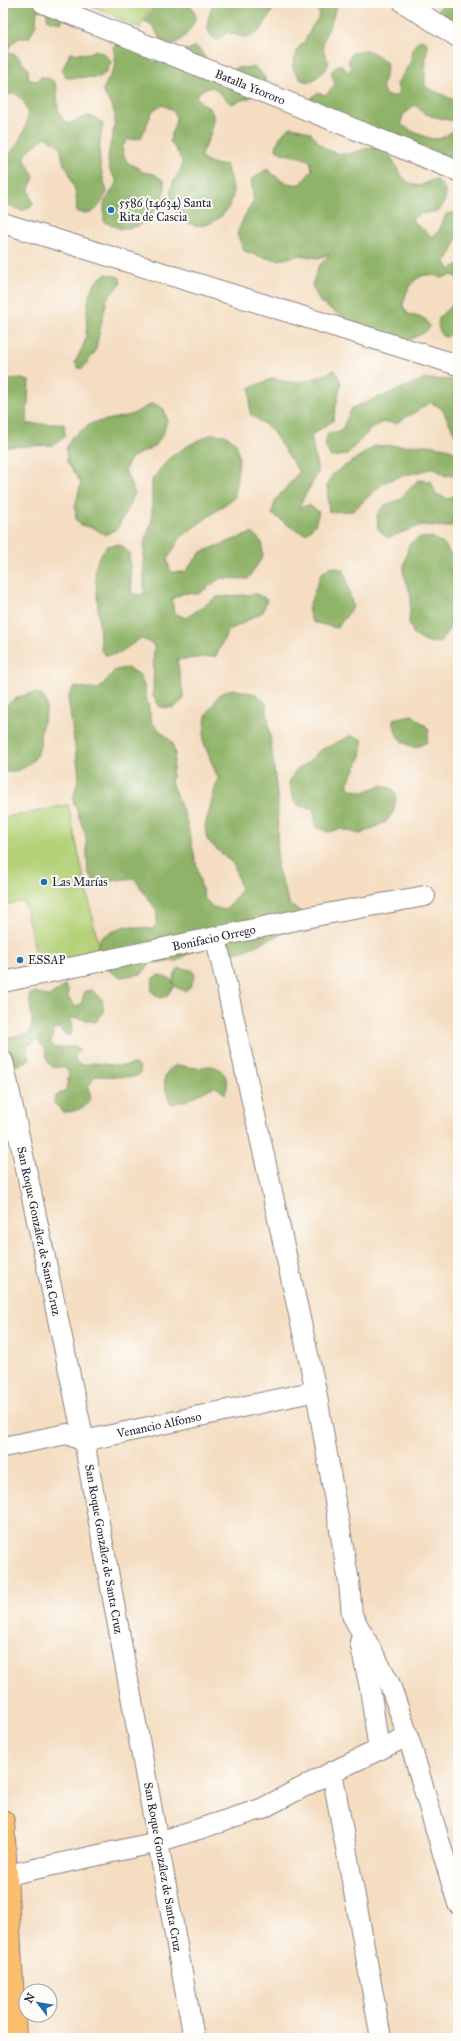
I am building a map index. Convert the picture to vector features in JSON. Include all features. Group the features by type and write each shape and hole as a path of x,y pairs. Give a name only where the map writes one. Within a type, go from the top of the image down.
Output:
{"main road":[{"path":"3,1821 15,2038"}],"street":[{"name":"Batalla Ytororo","path":"43,3 458,171"},
{"path":"404,3 458,37"},
{"path":"3,223 92,249 458,365"},
{"name":"Bonifacio Orrego","path":"3,982 315,916 425,896"},
{"path":"216,938 316,1391 349,1582 352,1615 389,1682 408,1736 458,1904"},
{"name":"San Roque González de Santa Cruz","path":"3,1061 84,1441 194,2038"},
{"name":"Venancio Alfonso","path":"84,1441 316,1391"},
{"path":"3,1447 68,1434 84,1441"},
{"path":"354,1619 370,1688 379,1750"},
{"path":"5,1876 158,1842 261,1809 332,1772 408,1736"},
{"path":"332,1772 381,2038"}],"green space":[{"path":"8,3 75,3 61,23 48,20 46,11 37,10 36,24 29,38 19,38 12,43 7,51 16,55 28,69 29,80 37,81 41,77 50,79 55,83 59,111 62,118 69,124 83,117 90,116 103,124 100,142 100,159 102,175 107,192 97,209 91,213 77,212 76,193 67,167 64,165 60,146 45,137 29,150 24,158 34,177 29,190 33,203 31,207 22,211 10,205 3,208 3,162 16,146 21,137 27,118 27,108 23,100 14,93 6,96 3,102 3,14 6,15 11,7"},
{"path":"87,3 152,3 140,28"},
{"path":"156,3 182,3 193,8 196,17 189,30 176,43 171,45 162,42 153,26 145,21"},
{"path":"213,3 273,3 273,8 263,26 255,34 246,37 234,35 228,32 216,41 209,32 208,27 208,18"},
{"path":"314,3 339,3 323,42 324,51 329,62 325,71 310,82 301,80 292,67 298,48 304,42 320,15"},
{"path":"445,3 458,3 458,37 435,13"},
{"path":"421,40 426,42 428,46 426,56 425,85 428,88 458,102 458,122 431,116 422,112 415,105 403,115 401,124 423,136 432,139 446,136 451,132 458,135 458,170 308,104 310,99 317,93 326,95 335,84 331,72 338,65 342,65 348,73 351,67 348,63 352,53 362,51 374,53 386,62 387,67 383,84 384,92 387,96 395,96 399,92 397,84 410,63 412,49 417,42"},
{"path":"117,43 143,50 146,57 153,62 195,47 203,54 206,63 232,70 236,68 255,67 265,77 265,88 249,98 231,104 213,87 204,89 196,95 200,102 209,108 213,119 211,132 200,157 213,164 226,164 233,187 233,194 230,204 225,213 209,224 200,226 191,224 182,219 175,210 171,201 170,193 172,186 182,164 179,154 170,141 176,119 175,115 173,111 162,105 153,110 141,138 127,140 122,148 128,163 136,166 142,172 154,174 164,181 165,190 160,205 139,226 121,229 104,222 104,203 116,184 116,179 111,172 108,157 115,116 112,106 102,91 116,65 113,47"},
{"path":"96,50 105,54 111,62 107,71 100,77 67,78 62,71 70,53 88,54"},
{"path":"291,127 309,132 319,143 335,153 344,154 378,148 389,155 402,176 412,184 420,186 435,179 443,186 446,194 439,211 420,214 412,219 432,237 439,231 446,214 458,212 457,232 454,245 445,262 450,270 458,264 458,278 452,275 441,278 433,275 426,275 415,280 411,285 407,292 403,306 408,314 425,319 430,327 422,334 407,341 362,326 335,312 320,302 312,285 318,267 330,254 318,258 300,255 279,260 261,257 244,251 237,234 244,217 254,201 251,180 267,169 287,183 301,184 312,170 310,161 301,157 284,154 276,150 280,137"},
{"path":"107,274 119,277 121,283 107,299 95,352 83,368 78,368 75,363 86,336 87,310 90,292 99,279"},
{"path":"458,299 458,327 447,337 442,336 439,329 439,319 441,315"},
{"path":"335,370 341,382 333,421 311,435 318,473 298,508 309,505 319,512 315,525 306,534 294,529 272,514 275,501 299,472 271,429 250,414 250,388 273,378 290,382 305,381"},
{"path":"3,377 5,382 17,378 29,381 27,424 64,424 65,437 54,445 3,447"},
{"path":"425,379 458,380 458,440 442,409 431,402 397,423 383,422 372,428 346,455 331,457 325,445 328,433 341,431 352,408"},
{"path":"153,403 164,409 167,421 163,434 155,446 131,458 125,470 135,494 117,529 105,535 94,528 81,525 76,520 75,507 81,483 67,462 66,449 71,438 92,423 131,415"},
{"path":"212,434 225,435 236,443 239,457 235,497 181,537 167,560 171,572 185,572 201,552 252,533 262,542 263,556 248,579 221,578 198,594 184,593 172,599 174,613 186,618 217,597 256,594 267,599 263,612 228,631 216,656 177,660 184,699 174,708 160,707 153,696 154,645 141,638 118,654 105,655 101,650 95,569 99,557 107,546 120,544 129,553 132,594 144,595 144,545 152,520 152,480 168,459 189,445"},
{"path":"429,445 453,451 457,458 458,474 445,476 434,468 395,478 383,483 353,511 329,512 327,486 333,474 375,446"},
{"path":"418,480 431,481 436,494 449,499 458,493 458,522 449,527 422,525 387,538 378,529 377,515 385,505 399,500"},
{"path":"432,537 445,545 458,567 455,621 439,643 426,642 414,635 409,623 411,596 403,571 409,544 419,538"},
{"path":"331,566 344,570 353,607 337,628 312,622 308,609 321,574"},
{"path":"127,668 139,674 144,686 152,723 172,742 175,755 171,782 186,819 204,898 213,907 226,910 241,890 234,865 207,840 205,826 218,778 203,741 206,716 220,694 232,689 256,694 266,703 278,801 277,868 290,905 302,912 301,925 241,952 200,946 177,961 150,963 142,974 120,977 98,964 96,950 101,937 125,926 152,929 157,924 157,911 134,878 96,883 88,873 86,836 73,800 79,775 68,698 73,687 99,689 115,670"},
{"path":"35,692 43,697 46,704 38,752 31,762 21,769 3,772 3,729 6,705 16,698"},
{"path":"412,715 429,730 427,742 416,748 405,743 399,738 395,730 393,719"},
{"path":"350,736 362,739 363,745 358,763 347,784 351,789 363,792 382,785 394,790 396,796 394,811 386,822 360,834 341,829 328,832 315,827 315,813 312,808 300,806 294,802 289,783 295,771 306,764 319,751"},
{"name":"Las Marías","path":"68,805 101,956 39,969 24,901 3,905 3,818"},
{"path":"179,968 192,970 195,975 190,987 185,991 173,986 167,996 160,998 151,991 153,978 159,975 171,979 173,984 175,973"},
{"path":"65,985 68,990 68,997 75,1007 81,1004 85,991 92,990 102,999 104,1012 96,1022 71,1018 72,1031 70,1036 63,1033 60,1028 53,1030 51,1043 55,1048 76,1046 80,1051 75,1056 75,1062 81,1065 94,1063 121,1066 134,1064 140,1067 140,1074 134,1077 95,1076 88,1087 91,1099 75,1111 63,1112 54,1103 55,1097 66,1090 69,1073 65,1068 53,1067 48,1063 45,1049 36,1039 27,1047 27,1053 30,1059 20,1065 6,1063 3,1058 4,1040 10,1037 30,1034 32,1021 29,995 35,992 49,997"},
{"path":"177,1065 197,1068 210,1066 219,1069 227,1080 227,1089 225,1094 215,1086 185,1101 171,1104 165,1087 165,1077 171,1068"}],"place":[{"name":"5586 (14634) Santa Rita de Cascia","path":"111,210"},
{"name":"Las Marías","path":"44,882"},
{"name":"ESSAP","path":"20,960"}]}
